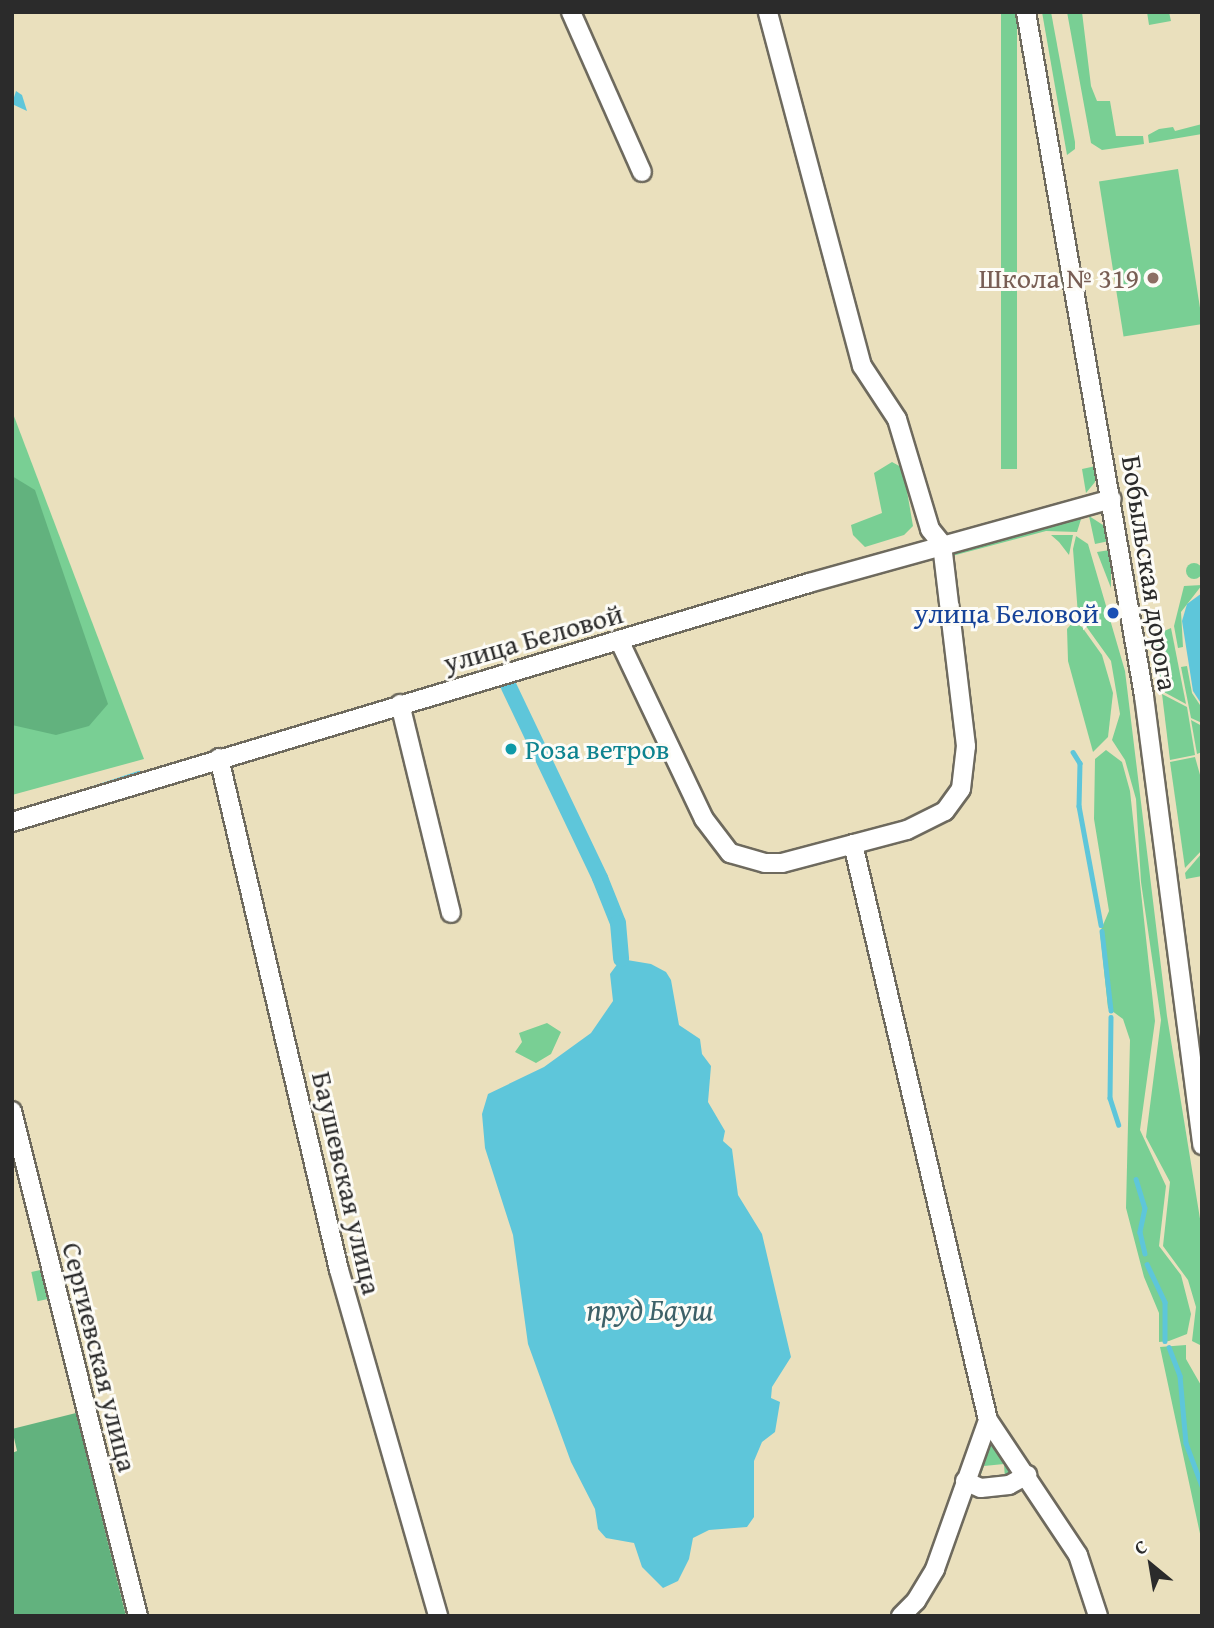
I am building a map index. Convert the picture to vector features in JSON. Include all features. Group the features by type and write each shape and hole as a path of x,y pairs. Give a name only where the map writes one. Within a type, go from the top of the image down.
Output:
{"street":[{"path":"571,12 642,172"},
{"path":"620,640 704,819 730,853 765,863 782,863 933,820 954,801 966,774 942,544 930,529 897,419 862,366 768,12"},
{"name":"Бобыльская дорога","path":"1026,12 1112,499 1150,735 1202,1145"},
{"name":"улица Беловой","path":"12,822 942,544 1112,499"},
{"path":"400,704 451,913"},
{"name":"Баушевская улица","path":"219,758 339,1270 438,1616"},
{"path":"853,844 988,1420 1078,1555 1098,1616"},
{"name":"Сергиевская улица","path":"12,1111 138,1616"},
{"path":"901,1616 916,1601 935,1569 988,1420"},
{"path":"965,1481 981,1488 1009,1485 1027,1475"}],"green space":[{"path":"1001,12 1017,12 1017,469 1001,469"},
{"path":"1042,12 1051,12 1075,142 1075,149 1067,155"},
{"path":"1067,12 1082,12 1091,86 1097,101 1110,101 1116,136 1143,136 1144,144 1102,150 1091,143"},
{"path":"1147,12 1169,12 1171,21 1149,25"},
{"path":"1202,124 1202,134 1149,143 1148,135 1159,129 1173,127 1175,131"},
{"path":"1178,169 1202,324 1124,337 1099,182"},
{"path":"12,411 144,759 12,795"},
{"path":"892,462 903,468 913,526 904,535 865,547 853,535 851,525 882,513 874,473"},
{"path":"1096,466 1095,482 1086,493 1082,469"},
{"path":"12,476 35,490 108,704 89,726 56,735 12,725"},
{"path":"1082,516 1077,532 1046,531 952,556 953,551"},
{"path":"1089,516 1103,525 1109,541 1095,544"},
{"path":"1051,535 1073,535 1069,555 1059,542"},
{"path":"1076,536 1088,544 1125,671 1167,1016 1202,1231 1202,1346 1192,1341 1196,1307 1188,1280 1163,1246 1170,1182 1146,1137 1161,1020 1141,882 1136,799 1125,760 1112,740 1120,714 1111,661 1078,615 1073,549"},
{"path":"1110,550 1111,555 1111,588 1097,552"},
{"path":"1194,563 1200,565 1200,577 1194,579 1188,577 1186,571 1188,565"},
{"path":"1202,585 1181,612 1183,647 1178,648 1174,626 1184,586"},
{"path":"1073,622 1082,627 1102,655 1113,693 1108,737 1093,752 1068,661 1067,629"},
{"path":"1171,628 1186,704 1162,691 1153,636"},
{"path":"1187,666 1192,693 1202,708 1202,723 1191,718 1181,667"},
{"path":"1162,694 1187,707 1195,755 1170,760"},
{"path":"1191,720 1202,726 1202,752 1197,754"},
{"path":"1106,750 1122,762 1130,791 1155,1021 1140,1130 1166,1186 1159,1246 1181,1275 1191,1314 1187,1334 1159,1342 1159,1313 1144,1277 1126,1208 1130,1040 1123,1019 1108,1008 1100,932 1109,911 1094,819 1095,759"},
{"path":"1195,757 1202,782 1202,850 1185,868 1170,762"},
{"path":"1202,853 1202,876 1186,879 1185,873"},
{"path":"547,1023 561,1032 551,1054 536,1063 515,1052 522,1042 519,1033"},
{"path":"45,1269 51,1298 38,1301 31,1272"},
{"path":"1186,1345 1186,1359 1202,1387 1202,1543 1160,1347"},
{"path":"76,1413 126,1616 12,1616 12,1453 17,1451 12,1429"},
{"path":"992,1440 1013,1471 1005,1479 1004,1464 984,1466 980,1477 977,1474"}],"water":[{"path":"16,91 22,95 27,111 12,104"},
{"path":"1202,593 1202,705 1193,691 1182,621 1187,604"},
{"name":"пруд Бауш","path":"621,959 651,964 666,972 671,980 679,1025 700,1039 702,1054 711,1066 708,1102 725,1131 723,1141 732,1149 738,1195 762,1234 791,1357 772,1387 771,1398 780,1402 775,1432 762,1442 754,1461 754,1517 747,1527 709,1530 693,1538 689,1559 678,1581 663,1588 642,1567 634,1543 606,1538 598,1529 595,1509 571,1462 528,1344 513,1235 485,1148 482,1114 488,1094 544,1067 591,1033 613,1001 610,974"}],"waterway":[{"path":"509,687 600,878 618,923 621,959"},
{"path":"1073,752 1080,763 1079,806 1101,925"},
{"path":"69,796 138,773"},
{"path":"1102,931 1111,1010"},
{"path":"1111,1017 1110,1098 1119,1125"},
{"path":"1136,1179 1145,1208 1140,1232 1145,1253"},
{"path":"1147,1264 1165,1302 1165,1341"},
{"path":"1169,1347 1180,1376 1186,1443 1202,1486"}],"place":[{"name":"Школа № 319","path":"1153,278"},
{"name":"улица Беловой","path":"1113,613"},
{"name":"Роза ветров","path":"511,749"}]}
